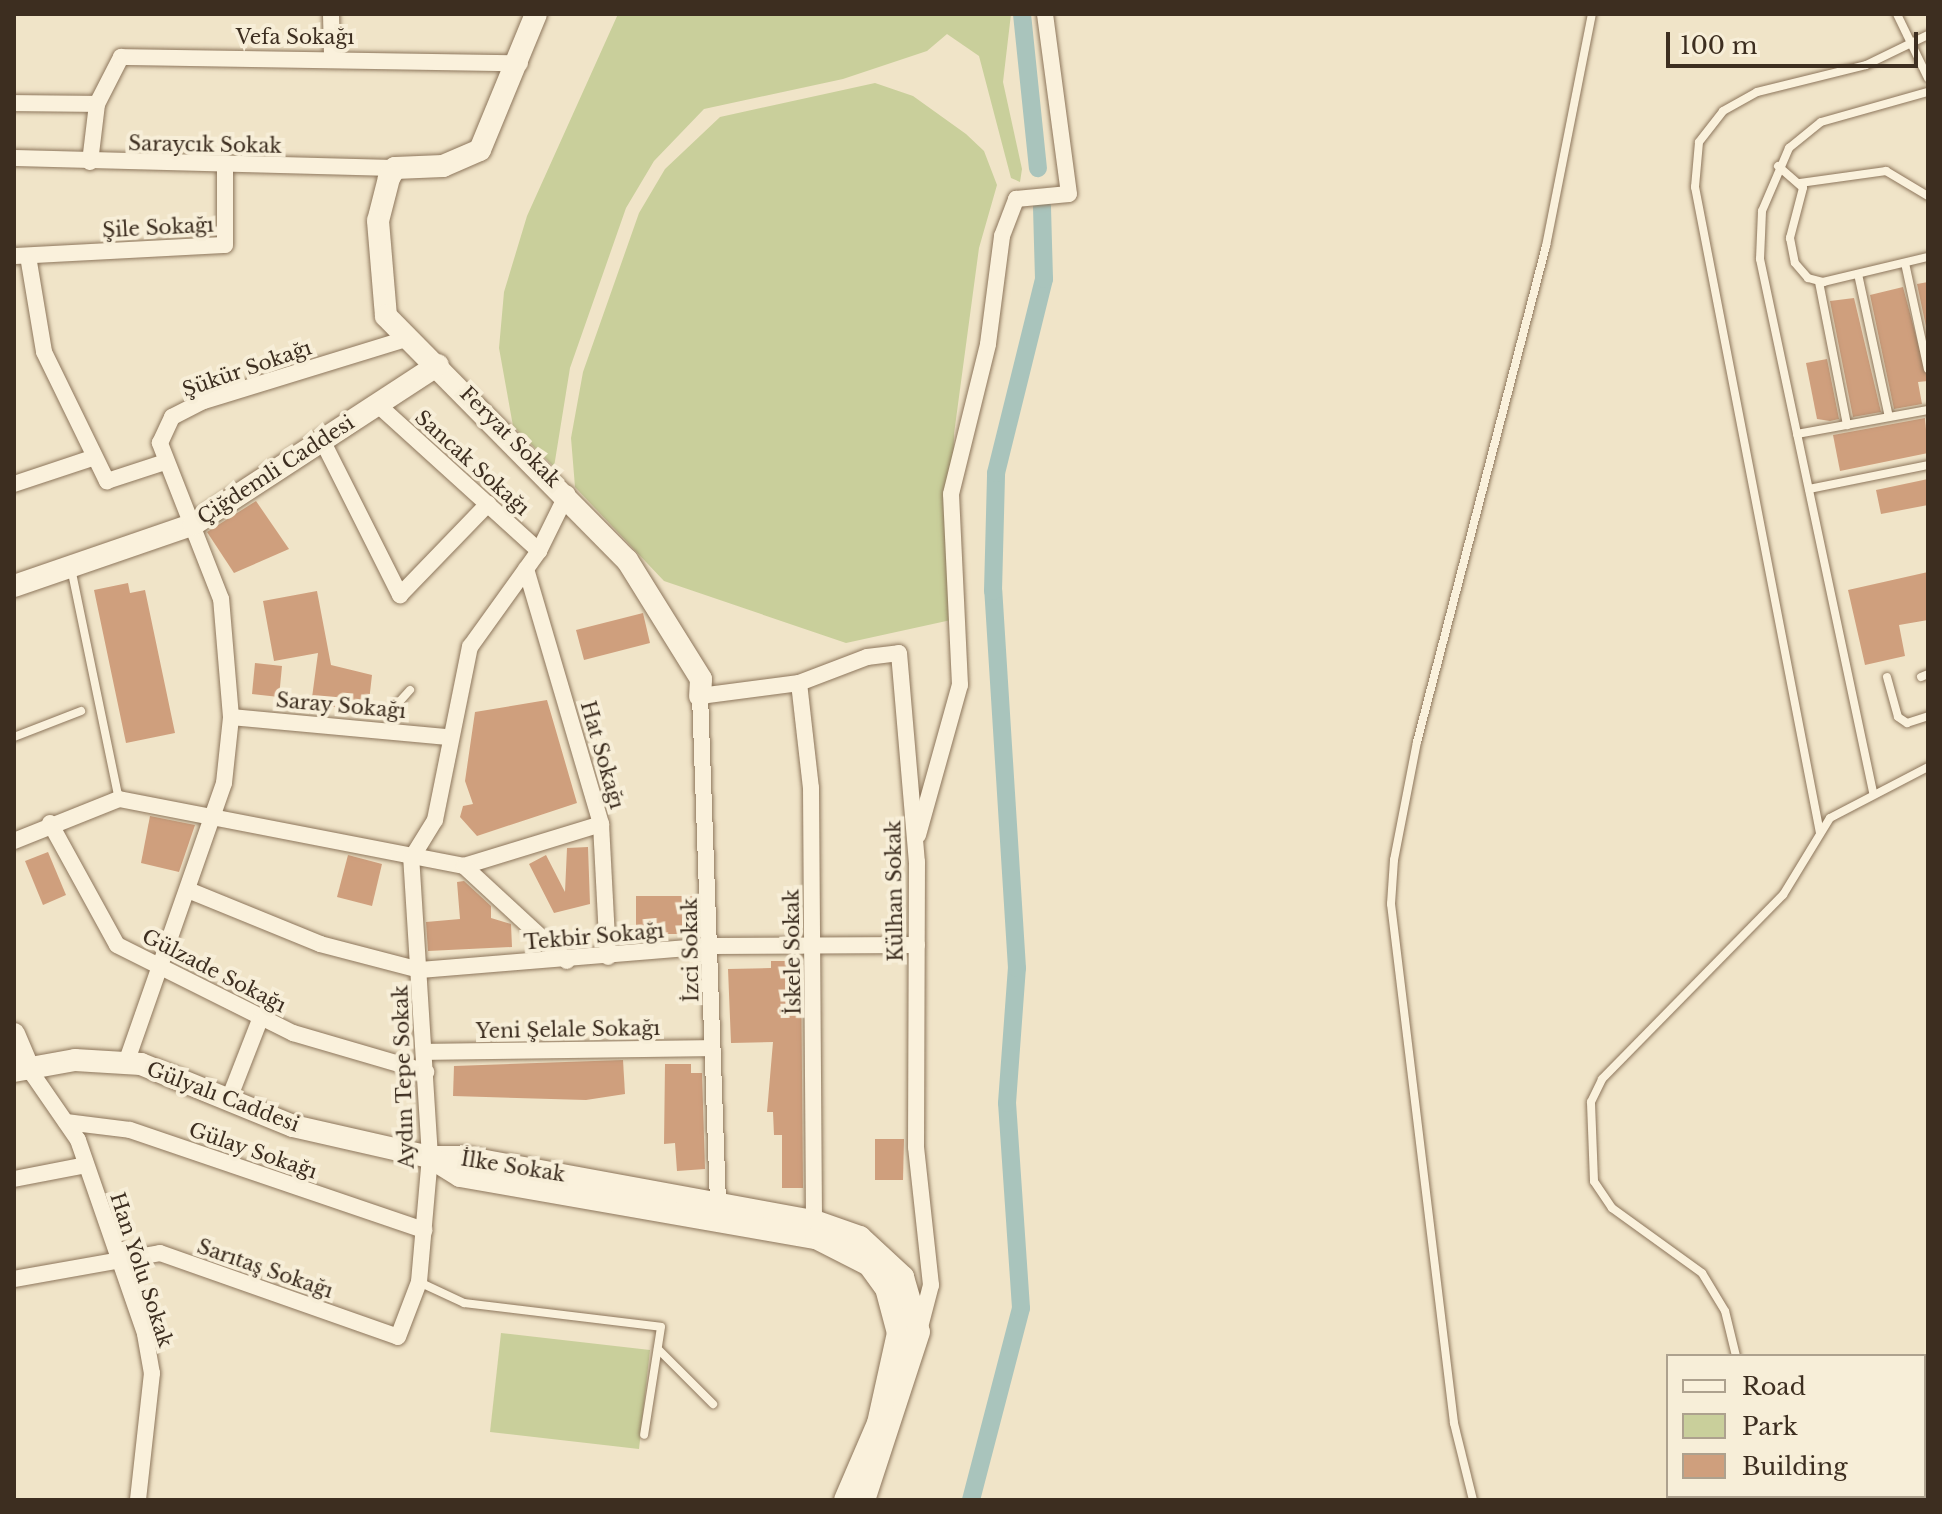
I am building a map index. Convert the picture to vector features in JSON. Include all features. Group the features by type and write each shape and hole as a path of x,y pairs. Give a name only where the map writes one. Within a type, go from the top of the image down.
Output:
{"street":[{"path":"331,14 332,56"},
{"path":"395,168 443,166 480,150 520,63 536,14"},
{"path":"915,844 960,685 951,494 988,344 1002,236 1016,199 1069,194 1045,14"},
{"name":"Vefa Sokağı","path":"90,162 97,104 121,57 332,56 520,63"},
{"path":"14,103 97,104"},
{"name":"Saraycık Sokak","path":"14,158 225,166 395,168"},
{"name":"Şile Sokağı","path":"21,256 225,245 225,166"},
{"name":"Feryat Sokak","path":"395,168 380,212 378,259 386,316 402,340 438,365 567,494 627,560 701,679 700,696"},
{"path":"21,256 44,352 92,458 107,481 162,463 194,524 221,599 231,717 224,783 126,1063"},
{"name":"Şükür Sokağı","path":"162,463 160,443 172,417 402,340"},
{"name":"Çiğdemli Caddesi","path":"14,586 70,563 194,524 438,365"},
{"name":"Sancak Sokağı","path":"377,404 539,551"},
{"path":"322,440 400,595 488,504"},
{"path":"14,484 92,458"},
{"path":"411,859 435,820 448,737 470,647 539,551 567,494"},
{"name":"Hat Sokağı","path":"526,569 601,824 608,957"},
{"name":"Külhan Sokak","path":"700,696 799,683 867,657 899,653 915,844 916,1147 931,1285 919,1332"},
{"name":"İskele Sokak","path":"799,683 811,788 814,1221"},
{"name":"İzci Sokak","path":"700,696 712,946 717,1213"},
{"name":"Saray Sokağı","path":"231,717 448,737"},
{"path":"14,841 50,823 119,799 211,815 411,859 464,866 601,824"},
{"name":"Gülzade Sokağı","path":"50,823 117,945 261,1017 426,1072"},
{"name":"Aydın Tepe Sokak","path":"398,1337 419,1282 430,1157 411,859"},
{"path":"464,866 567,961"},
{"name":"Tekbir Sokağı","path":"188,890 320,944 420,970 567,961 712,946 813,942 917,945"},
{"path":"229,1099 261,1017"},
{"path":"14,1034 21,1070"},
{"name":"Yeni Şelale Sokağı","path":"425,1052 712,1048"},
{"name":"Gülyalı Caddesi","path":"21,1070 75,1060 126,1063 229,1099 293,1126 430,1157"},
{"name":"Han Yolu Sokak","path":"21,1070 66,1122 86,1165 152,1373 138,1500"},
{"name":"Gülay Sokağı","path":"66,1122 130,1130 424,1230"},
{"name":"İlke Sokak","path":"430,1157 460,1176 717,1213 814,1221 884,1253 917,1306 919,1332"},
{"path":"14,1179 86,1165"},
{"name":"İlke Sokak","path":"717,1213 845,1248 886,1288 898,1333 894,1363 845,1500"},
{"name":"Sarıtaş Sokağı","path":"14,1279 160,1253 398,1337"},
{"path":"864,1500 919,1332"}],"lane":[{"path":"1473,1500 1448,1376 1391,904 1394,860 1414,756 1546,246 1592,14"},
{"path":"1897,14 1928,78"},
{"path":"1820,833 1695,187 1699,142 1723,111 1757,92 1866,65 1910,41 1928,35"},
{"path":"1873,792 1760,259 1762,211 1778,166 1821,122 1928,92"},
{"path":"1778,166 1800,183 1886,171 1928,196"},
{"path":"1800,183 1791,247 1802,273 1819,282 1928,257"},
{"path":"1905,263 1928,369"},
{"path":"1858,274 1889,417"},
{"path":"1819,282 1847,425"},
{"path":"1797,434 1928,410"},
{"path":"1809,489 1928,465"},
{"path":"70,563 119,799"},
{"path":"1887,677 1898,717 1907,723 1928,716"},
{"path":"389,730 392,710 410,690"},
{"path":"14,737 81,711"},
{"path":"1736,1354 1725,1311 1702,1273 1612,1208 1594,1181 1588,1121 1602,1079 1783,895 1820,833 1873,792 1928,767"},
{"path":"419,1282 464,1303 661,1327 644,1435"},
{"path":"658,1349 713,1404"}],"green space":[{"path":"618,14 1011,14 1003,82 1022,169 1020,182 1011,178 979,56 947,34 927,51 843,79 704,109 654,161 626,208 570,368 554,467 513,426 499,348 504,292 527,216"},
{"path":"875,83 913,96 966,134 984,151 997,185 979,248 954,434 951,620 846,643 664,581 575,487 571,438 583,372 639,213 665,169 720,117"},
{"path":"501,1333 650,1350 639,1449 490,1432"}],"building":[{"path":"1928,282 1928,336 1917,284"},
{"path":"1903,287 1928,381 1918,382 1922,404 1894,409 1870,295"},
{"path":"1854,298 1881,412 1853,417 1830,301"},
{"path":"1827,359 1839,419 1830,421 1817,419 1806,363"},
{"path":"1925,418 1928,453 1840,471 1833,435"},
{"path":"1928,479 1928,505 1881,514 1876,490"},
{"path":"256,501 289,549 234,573 207,532"},
{"path":"1928,572 1928,620 1899,625 1905,656 1865,665 1848,590"},
{"path":"128,583 130,593 145,590 175,733 126,743 94,590"},
{"path":"317,591 331,665 372,675 368,710 311,705 318,653 274,661 263,601"},
{"path":"643,613 650,643 584,660 576,630"},
{"path":"255,663 282,666 279,697 252,694"},
{"path":"547,700 577,803 477,836 460,817 463,806 473,804 465,781 475,712"},
{"path":"150,816 195,825 179,872 141,863"},
{"path":"588,847 590,904 554,913 529,864 546,855 565,892 567,848"},
{"path":"48,852 66,895 43,905 25,861"},
{"path":"348,855 382,864 372,906 337,897"},
{"path":"464,881 491,906 491,918 511,924 512,947 428,951 426,922 460,919 457,882"},
{"path":"636,896 694,896 694,934 636,934"},
{"path":"771,961 801,961 803,1188 782,1188 782,1135 774,1135 773,1112 767,1112 773,1042 731,1043 728,969 771,968"},
{"path":"623,1060 625,1094 586,1100 453,1096 454,1066"},
{"path":"665,1064 691,1064 691,1073 702,1073 705,1169 677,1171 675,1143 664,1144"},
{"path":"875,1139 904,1139 903,1180 875,1180"}],"waterway":[{"path":"1022,14 1038,168"},
{"path":"971,1500 1021,1308 1007,1103 1017,968 993,591 996,473 1044,279 1042,206"}]}
